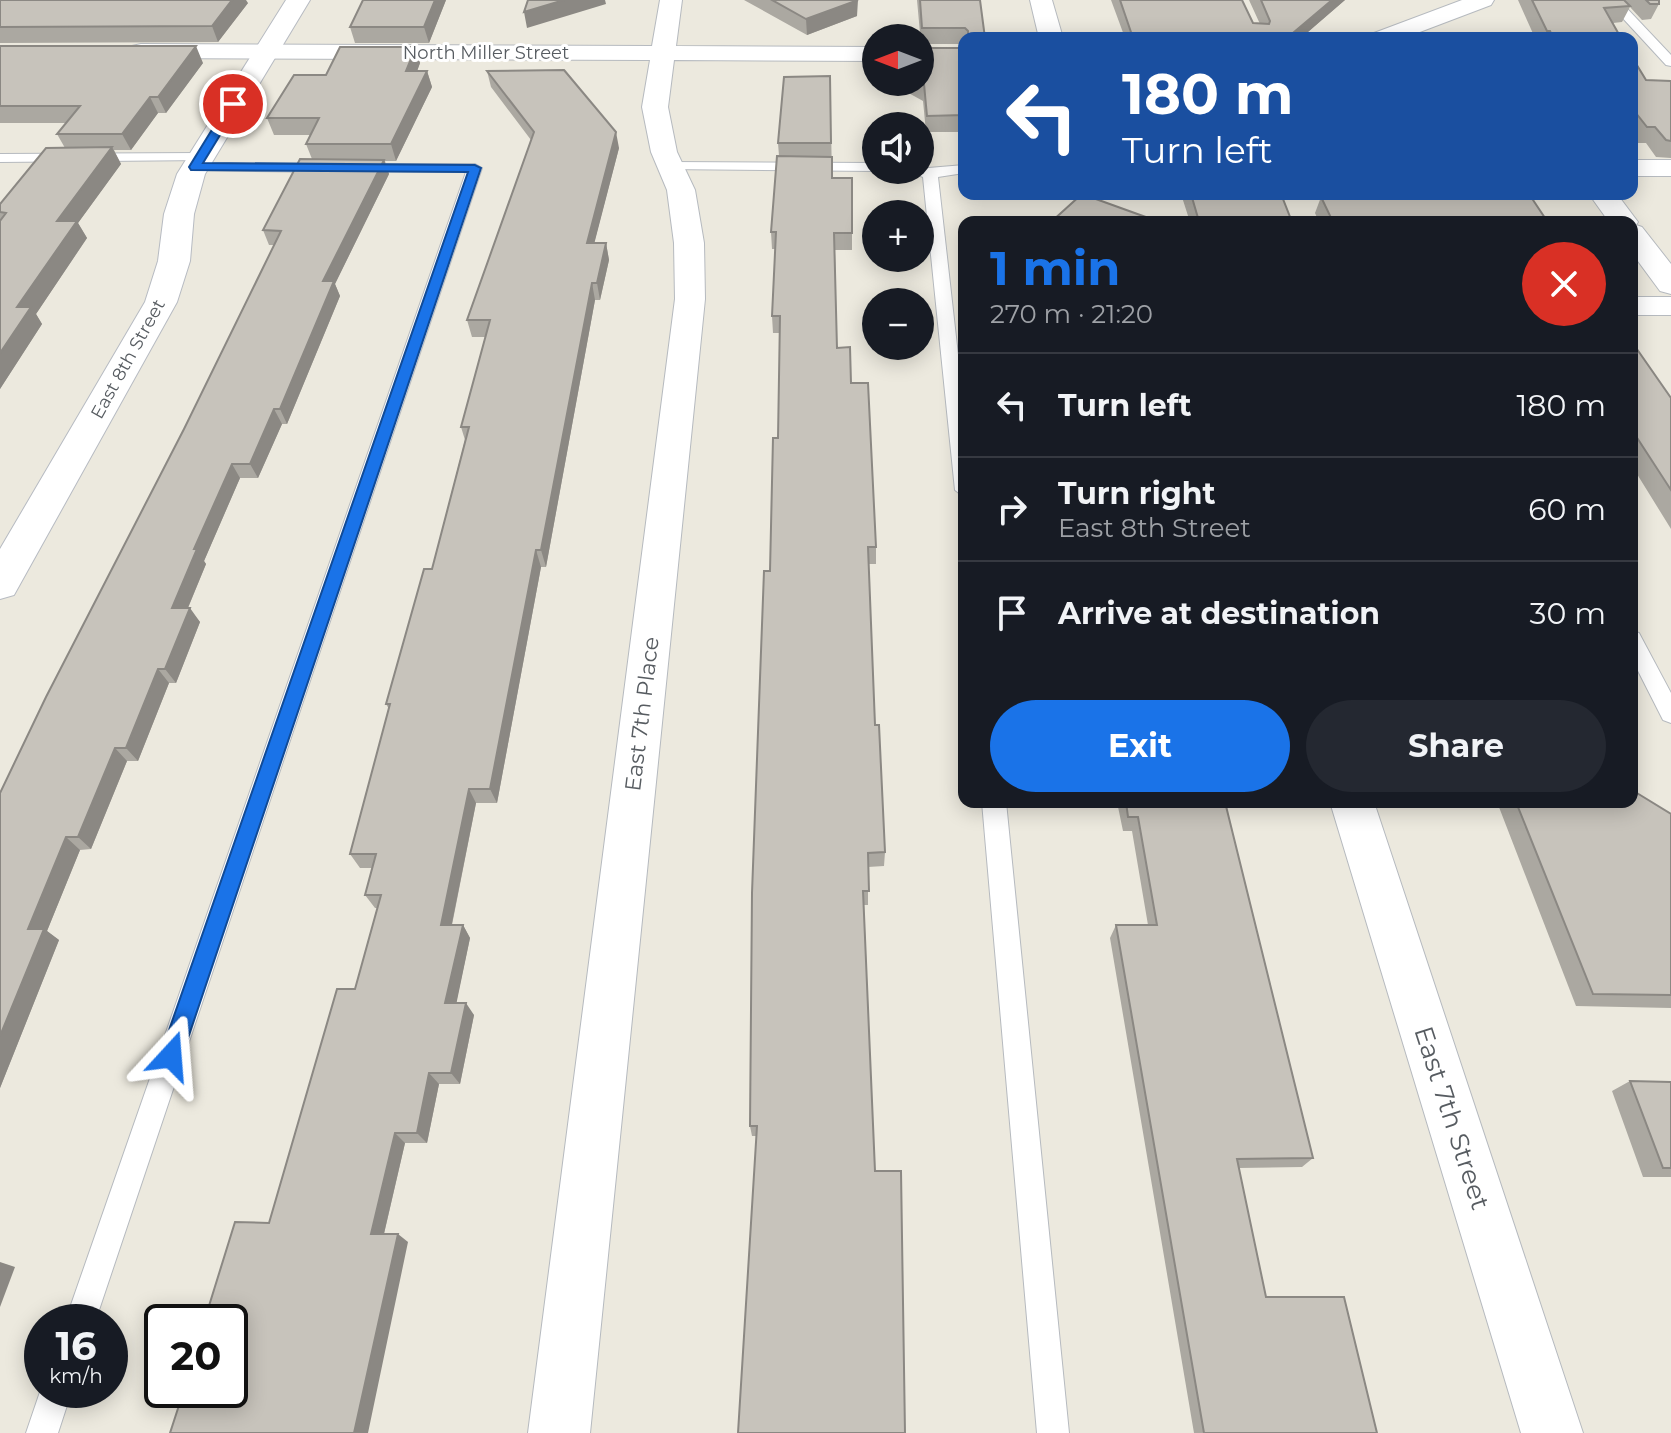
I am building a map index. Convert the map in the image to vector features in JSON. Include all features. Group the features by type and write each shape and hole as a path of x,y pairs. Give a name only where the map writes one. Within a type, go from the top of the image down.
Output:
{"street":[{"name":"East 8th Street","path":"0,584 161,302 174,261 179,214 198,162 298,0"},
{"name":"East 7th Place","path":"559,1433 690,299 689,243 681,190 664,152 655,107 671,0"},
{"path":"1041,0 1049,32"},
{"path":"1393,32 1434,9 1483,0"},
{"path":"1434,9 1452,32"},
{"name":"North Miller Street","path":"125,51 862,54"},
{"path":"1638,168 1671,168"},
{"path":"1638,241 1671,285"},
{"path":"1638,306 1671,306"},
{"name":"East 7th Street","path":"1354,808 1552,1433"}],"lane":[{"path":"1612,0 1671,62"},
{"path":"0,158 475,168 86,1304"},
{"path":"670,166 862,167"},
{"path":"934,173 958,170"},
{"path":"931,184 958,434"},
{"path":"1638,651 1671,714"},
{"path":"995,808 1053,1433"},
{"path":"42,1433 50,1408"}],"building":[{"path":"0,0 232,0 212,26 0,27"},
{"path":"363,0 435,0 424,27 350,27"},
{"path":"528,0 564,0 524,12"},
{"path":"772,0 858,0 806,19"},
{"path":"920,0 980,0 984,32 968,32 965,28 934,28 934,24 922,24"},
{"path":"1120,0 1242,0 1253,23 1269,24 1261,0 1332,0 1294,32 1131,32"},
{"path":"1532,0 1624,0 1630,6 1604,8 1618,32 1547,31"},
{"path":"1646,0 1659,0 1659,4 1650,4"},
{"path":"0,46 196,46 158,97 150,97 122,134 57,134 80,106 0,106"},
{"path":"340,47 416,47 406,71 427,71 391,144 306,144 319,118 267,118 294,75 326,75"},
{"path":"934,48 958,48 958,115 934,116 934,112 927,112 925,96 934,96"},
{"path":"1638,67 1646,80 1671,81 1671,141 1666,140 1655,127 1647,127 1638,116"},
{"path":"564,70 616,132 587,243 606,243 597,283 592,283 541,550 536,550 490,789 469,789 441,925 463,925 445,1003 466,1003 451,1073 429,1073 417,1133 395,1133 371,1234 398,1234 354,1433 170,1433 178,1408 248,1408 248,1304 210,1304 235,1222 269,1223 337,989 355,989 381,895 365,895 376,854 350,854 390,704 386,704 424,569 432,569 469,427 461,427 490,320 467,320 534,132 487,71"},
{"path":"830,76 831,143 778,143 784,77"},
{"path":"112,147 57,221 77,221 17,307 31,307 0,353 0,221 6,213 0,212 0,204 46,148"},
{"path":"777,156 832,157 832,178 852,178 852,233 834,233 837,348 850,347 851,383 868,383 876,547 868,547 875,725 879,725 885,852 868,853 869,891 863,891 875,1171 901,1171 905,1433 738,1433 757,1126 750,1126 752,893 764,571 770,571 773,438 778,438 780,316 772,316 776,232 771,232"},
{"path":"300,159 384,160 323,281 334,281 280,409 274,409 250,464 232,464 194,549 197,549 172,608 190,608 165,669 158,669 126,748 115,748 78,837 66,837 28,929 44,929 0,1036 0,793 281,231 263,230"},
{"path":"1075,200 1099,200 1143,216 1058,216"},
{"path":"1193,200 1283,200 1290,216 1197,216"},
{"path":"1322,200 1533,200 1544,216 1330,216"},
{"path":"1638,351 1671,398 1671,490 1638,439"},
{"path":"1638,794 1671,814 1671,995 1593,994 1518,808 1638,808"},
{"path":"1127,808 1226,808 1313,1158 1237,1159 1266,1297 1344,1297 1377,1433 1204,1433 1116,925 1157,925 1138,817 1128,817"},
{"path":"1630,1081 1671,1082 1671,1168 1663,1168"}],"route":[{"path":"171,1056 475,168 195,167 233,104"}]}
